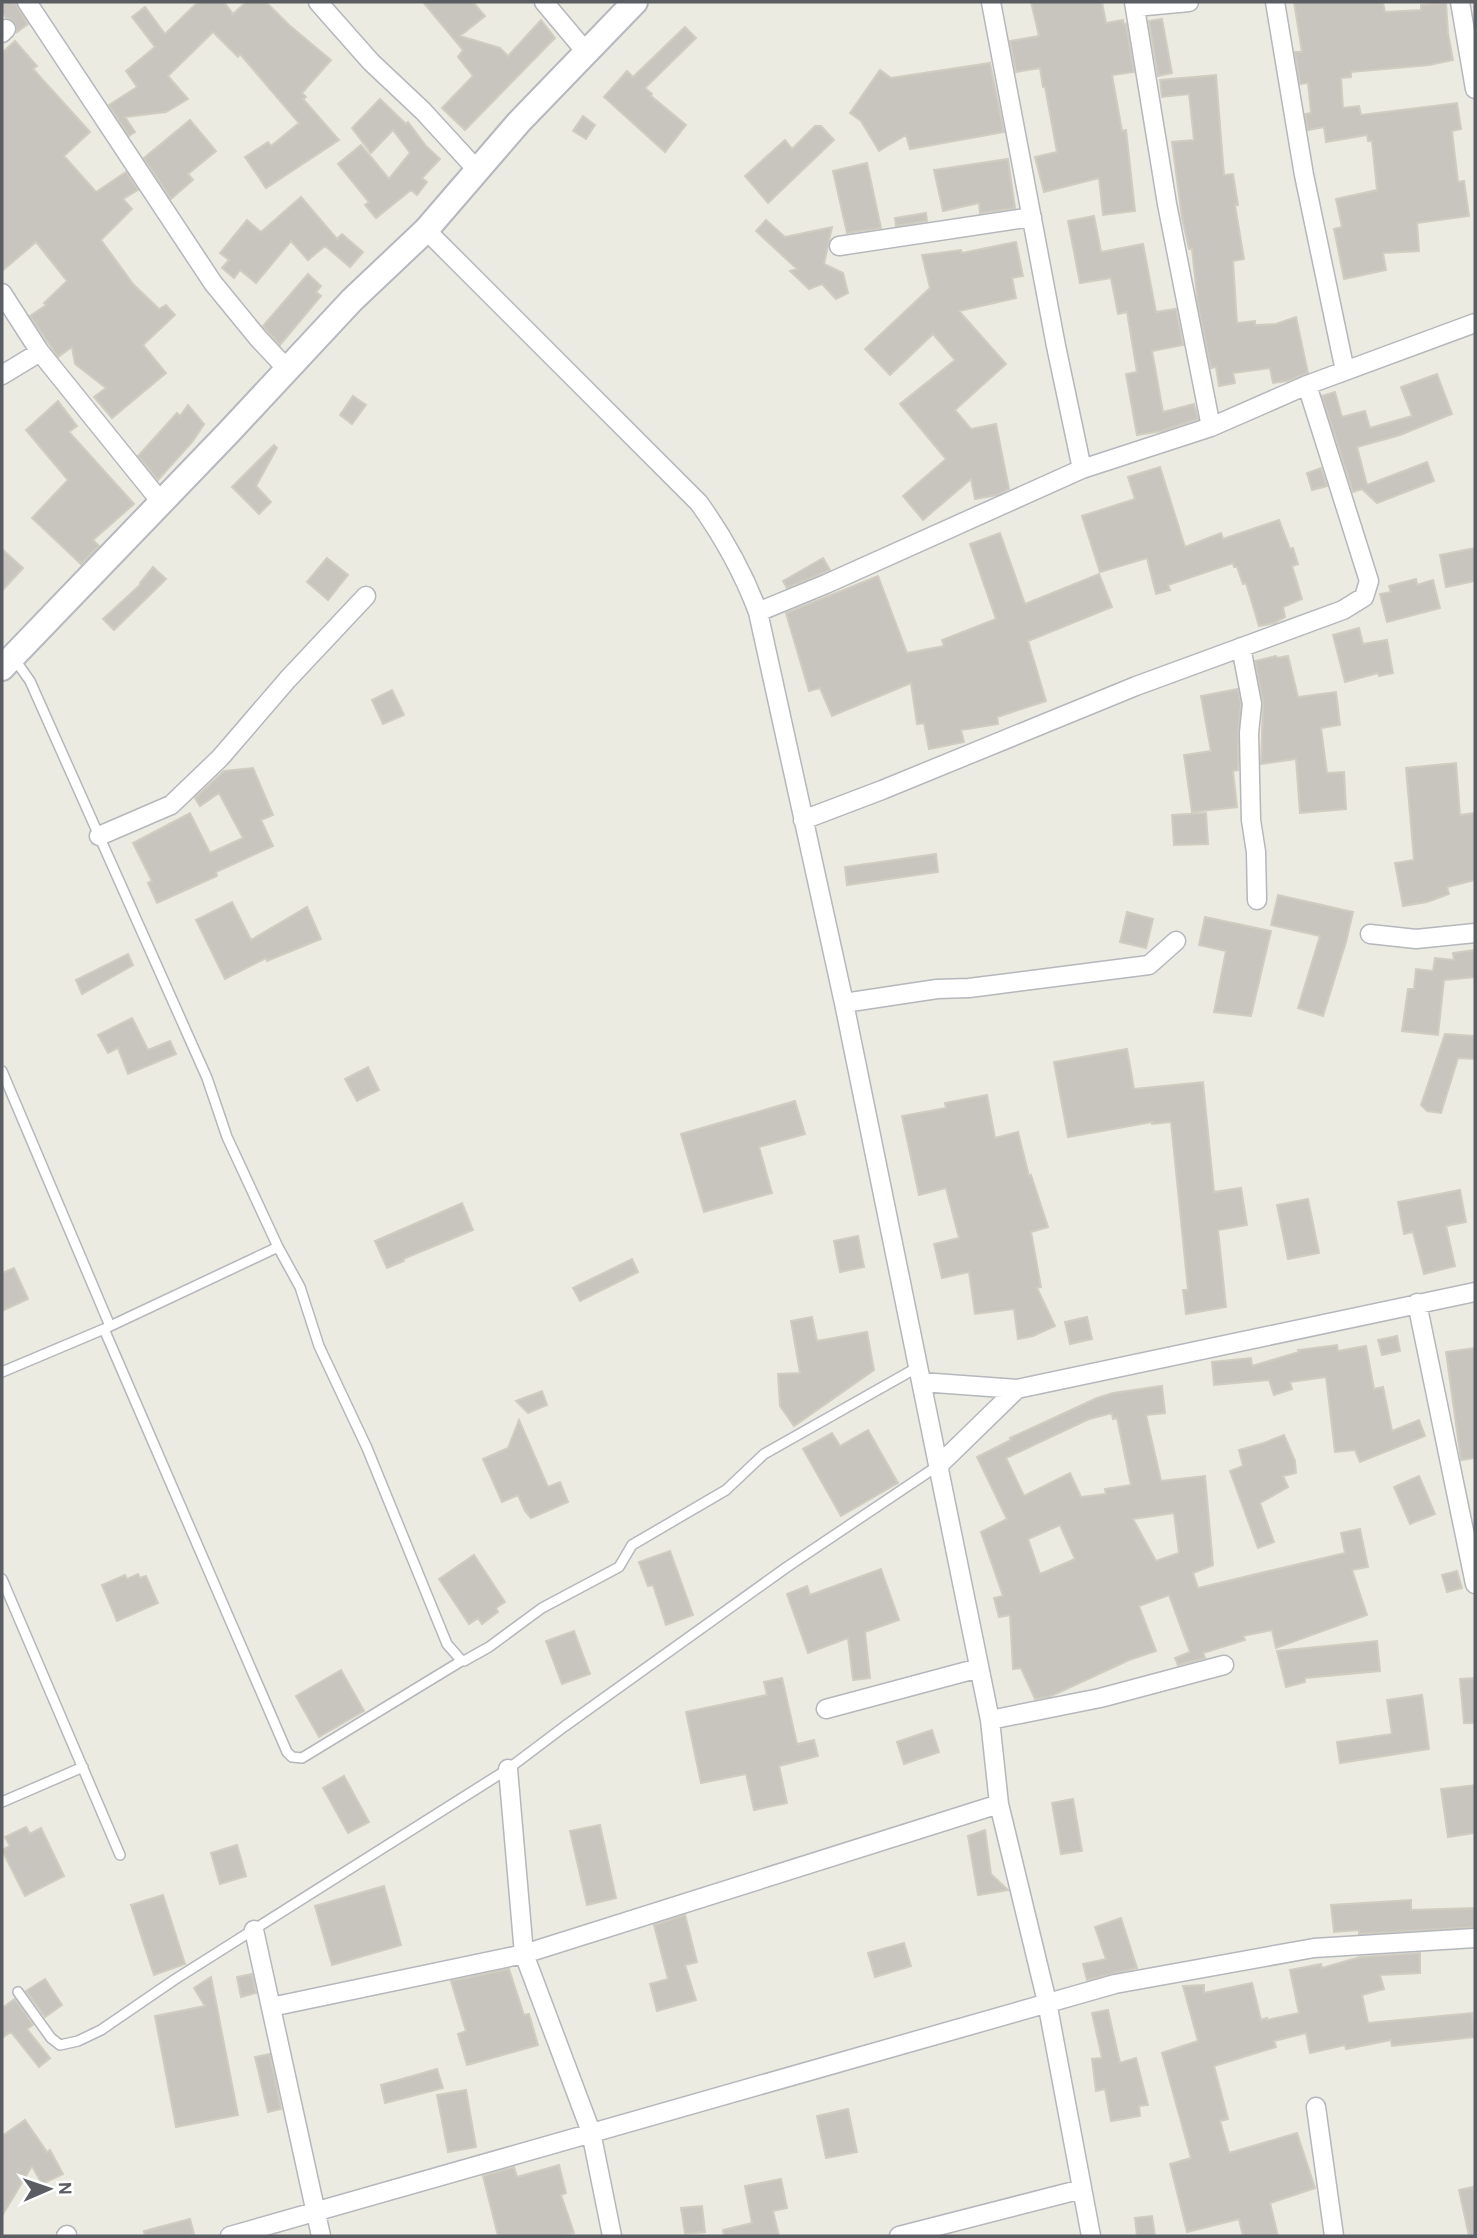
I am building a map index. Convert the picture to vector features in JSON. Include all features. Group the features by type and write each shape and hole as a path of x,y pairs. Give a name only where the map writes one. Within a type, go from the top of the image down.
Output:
{"street":[{"path":"27,2 214,283 287,369"},
{"path":"318,2 478,171"},
{"path":"544,2 586,52"},
{"path":"7,663 352,300 426,230 519,122 635,2"},
{"path":"991,2 1082,470"},
{"path":"1189,2 1135,4 1167,204 1211,426"},
{"path":"1275,2 1304,175 1345,370"},
{"path":"1460,2 1475,89"},
{"path":"839,246 1032,217"},
{"path":"426,230 699,503 728,545 758,612 844,1003 939,1465 990,1720 999,1804 1046,2002 1091,2236"},
{"path":"2,293 40,352 161,502"},
{"path":"758,612 1082,470 1211,426 1345,370 1475,323"},
{"path":"2,375 40,352"},
{"path":"803,820 1123,691 1343,610 1364,597 1369,581 1307,385"},
{"path":"99,836 171,805 220,758 288,678 366,596"},
{"path":"1241,648 1252,704 1249,733 1251,820 1256,852 1257,900"},
{"path":"1370,934 1416,939 1475,933"},
{"path":"844,1003 937,989 969,988 1149,965 1176,941"},
{"path":"920,1375 1017,1390 1475,1292"},
{"path":"1417,1303 1475,1584"},
{"path":"939,1465 1017,1390"},
{"path":"990,1720 1100,1698 1224,1665"},
{"path":"826,1709 979,1668"},
{"path":"508,1769 524,1954 591,2132 612,2236"},
{"path":"271,2007 524,1954 999,1804"},
{"path":"254,1930 321,2236"},
{"path":"230,2236 1115,1984 1314,1948 1475,1938"},
{"path":"1316,2106 1334,2236"},
{"path":"899,2236 1082,2189"}],"lane":[{"path":"7,663 30,681 207,1078 227,1137 278,1247 300,1287 319,1346 367,1448 447,1644 457,1658 463,1660"},
{"path":"2,1071 107,1327 282,1740 292,1757 302,1758 489,1647 542,1608 619,1567 632,1545 726,1490 764,1454 920,1375"},
{"path":"2,1372 107,1327 278,1247"},
{"path":"18,1992 55,2042 68,2045 101,2030 508,1769 787,1567 939,1465"},
{"path":"2,1579 120,1854"},
{"path":"2,1802 83,1767"}],"building":[{"path":"2,2 15,2 28,24 17,32 14,22 2,12"},
{"path":"198,2 224,2 233,14 246,2 266,2 331,60 302,93 306,97 303,99 339,140 266,188 245,157 268,142 271,146 299,123 240,54 238,57 213,32 168,76 188,99 166,112 125,117 135,132 129,136 109,105 137,87 126,71 155,47 132,17 145,7 165,34"},
{"path":"423,2 473,2 485,16 460,36 500,48 508,56 541,20 555,38 465,130 442,108 473,76 458,57 463,50"},
{"path":"1031,2 1102,2 1106,23 1123,20 1124,25 1126,24 1134,72 1112,75 1122,131 1126,130 1135,211 1103,215 1099,178 1044,192 1035,157 1057,152 1045,87 1040,68 1016,72 1010,41 1039,36"},
{"path":"1294,2 1383,2 1385,12 1421,10 1421,5 1446,3 1453,60 1429,65 1351,72 1351,77 1341,78 1343,108 1359,106 1361,115 1457,103 1461,129 1452,131 1458,182 1464,181 1469,216 1417,223 1419,251 1383,253 1386,270 1344,279 1334,229 1342,227 1336,199 1377,190 1372,141 1368,141 1367,135 1326,142 1324,127 1308,130 1305,114 1311,113 1308,83 1300,84 1295,52 1302,52"},
{"path":"1162,19 1172,73 1158,76 1149,21"},
{"path":"685,27 696,38 645,88 686,125 665,152 604,97 627,71 633,77"},
{"path":"15,41 37,66 33,69 90,132 64,156 96,192 126,172 138,190 123,199 132,209 101,240 133,284 159,309 166,305 175,315 143,345 166,373 112,418 94,397 106,388 75,364 72,347 58,357 30,316 46,305 44,303 67,281 36,242 2,271 2,53"},
{"path":"990,63 1004,132 910,149 906,135 879,151 861,121 850,113 880,70 891,78"},
{"path":"1216,75 1224,175 1233,174 1244,259 1233,261 1237,323 1255,321 1255,325 1276,324 1296,317 1308,373 1287,381 1273,383 1270,368 1233,373 1235,383 1219,386 1216,367 1211,368 1198,305 1192,249 1189,249 1182,218 1172,142 1194,140 1189,94 1162,97 1160,80"},
{"path":"380,99 406,124 408,122 440,159 422,178 427,182 417,195 411,190 376,218 365,205 369,202 338,164 361,145 389,179 410,153 393,130 371,153 352,128"},
{"path":"583,116 595,125 586,139 573,131"},
{"path":"190,120 216,151 188,174 193,180 171,199 144,158"},
{"path":"815,126 821,126 834,140 768,203 745,176 785,140 792,149"},
{"path":"1008,159 1015,208 980,213 979,203 943,211 934,170"},
{"path":"867,163 881,228 847,233 833,171"},
{"path":"301,197 337,239 342,234 363,252 350,267 325,246 308,260 291,241 256,283 240,270 234,278 222,268 229,260 220,253 247,220 261,232"},
{"path":"926,213 927,221 896,226 895,218"},
{"path":"1094,216 1101,252 1143,244 1156,312 1176,309 1183,345 1152,351 1163,412 1194,404 1198,419 1162,431 1137,435 1126,374 1137,372 1127,312 1118,314 1111,278 1080,283 1068,221"},
{"path":"766,220 785,237 832,227 824,264 843,273 848,293 836,299 822,284 809,289 790,271 797,269 756,231"},
{"path":"1016,242 1023,276 1012,278 1016,298 959,311 1006,364 955,410 971,429 996,424 1009,489 997,495 975,499 971,479 923,520 903,496 946,459 900,404 955,360 933,334 890,375 865,349 930,288 922,255 961,250 962,253"},
{"path":"308,274 321,286 316,292 321,296 280,345 263,326"},
{"path":"1437,374 1452,414 1400,435 1357,447 1367,485 1427,462 1434,481 1377,503 1362,489 1353,492 1322,396 1335,392 1342,417 1365,411 1370,428 1412,416 1401,387"},
{"path":"353,396 366,405 352,424 340,415"},
{"path":"58,401 77,426 69,432 134,504 93,540 99,546 81,564 32,518 68,480 26,430"},
{"path":"188,405 204,424 193,441 158,480 138,456 177,413 180,416"},
{"path":"274,445 277,448 256,486 271,502 259,514 232,487"},
{"path":"1160,467 1185,547 1221,533 1223,539 1279,520 1298,564 1292,566 1302,599 1283,607 1285,617 1259,626 1246,583 1243,584 1233,563 1168,585 1170,590 1156,594 1147,558 1100,572 1082,516 1135,499 1128,477"},
{"path":"1321,468 1327,486 1312,490 1307,473"},
{"path":"1000,533 1025,604 1099,574 1112,607 1028,641 1046,701 997,717 998,724 961,730 964,742 929,749 924,723 917,724 911,683 832,716 820,688 809,691 786,613 878,576 907,653 944,646 942,640 996,619 970,544"},
{"path":"1475,548 1475,581 1446,587 1440,555"},
{"path":"2,549 23,568 2,591"},
{"path":"327,558 348,575 328,600 307,582"},
{"path":"823,558 830,570 787,588 783,581"},
{"path":"153,567 166,579 114,630 103,619 141,584"},
{"path":"1416,579 1417,585 1433,580 1440,608 1387,622 1380,594 1391,592 1389,586"},
{"path":"1359,628 1363,644 1387,640 1393,673 1379,676 1378,673 1345,682 1333,635"},
{"path":"1288,656 1298,697 1336,692 1340,725 1321,728 1327,773 1344,772 1346,809 1300,813 1296,759 1261,764 1263,702 1255,661"},
{"path":"1238,689 1241,704 1238,770 1233,771 1237,807 1192,812 1184,755 1211,751 1201,696"},
{"path":"392,690 404,715 383,724 372,700"},
{"path":"1456,763 1460,815 1475,813 1475,880 1447,887 1449,894 1427,902 1403,906 1395,863 1414,860 1406,768"},
{"path":"253,768 273,815 261,820 273,846 216,872 217,876 157,903 148,883 152,881 133,843 190,813 210,853 243,838 219,793 200,806 195,798 224,771"},
{"path":"1206,813 1208,844 1174,845 1172,815"},
{"path":"936,854 938,872 847,885 845,867"},
{"path":"1278,895 1353,912 1323,1016 1298,1008 1320,936 1271,925"},
{"path":"232,902 251,940 307,907 321,939 267,961 266,958 225,979 196,920"},
{"path":"1127,912 1153,919 1146,948 1120,942"},
{"path":"1205,917 1271,931 1251,1016 1214,1012 1226,951 1199,945"},
{"path":"1475,950 1475,977 1444,980 1438,1035 1402,1031 1408,989 1414,989 1416,969 1433,971 1435,958 1454,960 1453,953"},
{"path":"128,954 133,965 82,994 76,980"},
{"path":"132,1018 148,1050 170,1041 176,1054 128,1074 118,1048 108,1053 98,1035"},
{"path":"1445,1034 1475,1036 1475,1059 1458,1058 1441,1113 1427,1111 1421,1105"},
{"path":"1127,1049 1134,1089 1203,1082 1214,1192 1241,1188 1247,1225 1218,1230 1226,1307 1186,1314 1183,1290 1188,1290 1171,1122 1152,1122 1068,1137 1054,1062"},
{"path":"368,1067 379,1090 357,1101 345,1079"},
{"path":"987,1095 995,1138 1018,1132 1029,1176 1031,1175 1048,1227 1031,1232 1041,1287 1037,1288 1055,1326 1033,1336 1018,1339 1014,1309 975,1314 969,1272 942,1278 934,1244 959,1238 946,1188 919,1195 902,1116 946,1108 945,1103"},
{"path":"795,1101 805,1134 759,1147 772,1193 704,1212 681,1134"},
{"path":"1460,1190 1466,1222 1446,1226 1455,1266 1424,1274 1413,1232 1404,1234 1398,1202"},
{"path":"1308,1199 1319,1253 1288,1259 1277,1205"},
{"path":"462,1203 473,1230 387,1268 375,1241"},
{"path":"858,1236 864,1267 840,1272 834,1241"},
{"path":"632,1259 638,1272 580,1301 573,1288"},
{"path":"14,1268 28,1299 2,1311 2,1273"},
{"path":"812,1317 817,1341 867,1332 874,1370 794,1426 780,1406 778,1374 800,1373 791,1321"},
{"path":"1087,1317 1092,1339 1070,1344 1065,1322"},
{"path":"1397,1336 1400,1351 1382,1355 1378,1340"},
{"path":"1337,1345 1338,1351 1366,1346 1374,1389 1383,1387 1392,1431 1419,1420 1425,1436 1360,1462 1355,1450 1335,1452 1326,1377 1290,1382 1292,1389 1274,1395 1269,1380 1214,1385 1212,1362 1251,1358 1252,1366 1299,1352 1298,1350"},
{"path":"1475,1348 1475,1458 1461,1460 1446,1352"},
{"path":"1162,1386 1165,1413 1146,1415 1161,1481 1205,1476 1213,1565 1193,1573 1198,1588 1345,1553 1341,1533 1360,1529 1368,1567 1352,1570 1367,1615 1276,1648 1272,1630 1243,1636 1245,1640 1203,1653 1205,1658 1178,1665 1175,1658 1190,1652 1169,1595 1139,1606 1156,1651 1129,1660 1049,1697 1035,1699 1021,1668 1013,1669 1010,1615 999,1617 994,1598 1003,1596 981,1532 1007,1519 977,1457 1011,1440 1010,1438 1113,1393","holes":["1112,1413 1113,1419 1117,1418 1131,1485 1105,1489 1106,1494 1081,1497 1070,1473 1024,1496 1006,1458 1089,1419","1174,1513 1179,1553 1156,1561 1133,1519","1060,1525 1075,1559 1040,1574 1028,1539"]},
{"path":"542,1391 547,1405 528,1413 516,1401"},
{"path":"519,1420 548,1487 560,1482 568,1502 531,1518 518,1495 502,1502 483,1459 508,1448"},
{"path":"868,1430 898,1483 841,1516 803,1449 832,1433 840,1446"},
{"path":"1284,1435 1295,1461 1296,1473 1283,1476 1288,1487 1260,1503 1274,1542 1258,1548 1230,1471 1243,1466 1239,1450"},
{"path":"1419,1476 1435,1514 1410,1524 1394,1487"},
{"path":"670,1551 693,1615 666,1625 653,1585 648,1586 639,1562"},
{"path":"474,1555 505,1602 496,1608 498,1612 482,1624 478,1618 469,1624 439,1579"},
{"path":"881,1569 899,1620 865,1632 870,1678 853,1680 848,1638 808,1653 787,1594 807,1586 810,1595"},
{"path":"1457,1571 1462,1588 1447,1592 1442,1575"},
{"path":"138,1574 140,1578 146,1576 158,1603 117,1621 102,1585 125,1575 127,1579"},
{"path":"574,1631 590,1674 562,1684 546,1641"},
{"path":"1377,1641 1380,1671 1305,1678 1305,1682 1286,1687 1277,1651"},
{"path":"341,1670 364,1711 319,1737 296,1696"},
{"path":"782,1678 797,1744 814,1740 818,1756 779,1766 787,1803 754,1810 746,1774 701,1783 686,1712 767,1695 764,1682"},
{"path":"1475,1678 1475,1723 1464,1723 1460,1679"},
{"path":"1422,1695 1429,1749 1340,1763 1337,1742 1392,1734 1387,1700"},
{"path":"932,1730 939,1752 904,1764 897,1742"},
{"path":"344,1776 369,1822 348,1833 323,1788"},
{"path":"1475,1785 1475,1833 1448,1837 1441,1789"},
{"path":"1073,1799 1082,1851 1061,1854 1052,1803"},
{"path":"600,1825 616,1898 587,1905 570,1831"},
{"path":"26,1827 30,1834 41,1828 64,1876 25,1896 2,1850 10,1846 5,1837"},
{"path":"985,1830 991,1874 1008,1890 978,1895 968,1836"},
{"path":"237,1845 246,1876 220,1884 211,1853"},
{"path":"384,1886 401,1945 332,1965 315,1906"},
{"path":"163,1895 185,1964 154,1975 131,1905"},
{"path":"1411,1900 1411,1910 1475,1908 1475,1927 1359,1934 1359,1930 1334,1932 1331,1905"},
{"path":"685,1915 697,1962 685,1965 696,2000 657,2011 650,1984 668,1979 654,1925"},
{"path":"1121,1918 1137,1968 1087,1980 1083,1964 1106,1959 1095,1927"},
{"path":"904,1943 911,1966 875,1977 868,1953"},
{"path":"1420,1953 1420,1973 1380,1975 1384,1989 1362,1995 1368,2023 1472,2013 1474,2037 1392,2046 1391,2040 1346,2049 1345,2045 1310,2053 1306,2033 1274,2041 1276,2047 1214,2066 1228,2119 1220,2121 1229,2153 1297,2133 1315,2188 1270,2203 1278,2236 1243,2236 1239,2219 1187,2232 1170,2164 1191,2158 1162,2053 1198,2041 1183,1986 1204,1985 1204,1993 1252,1983 1261,2020 1267,2020 1299,2013 1290,1970 1321,1964 1322,1968 1360,1957"},
{"path":"509,1969 524,2015 529,2014 538,2045 467,2065 458,2034 466,2031 451,1981"},
{"path":"252,1974 256,1993 241,1997 237,1977"},
{"path":"211,1977 238,2115 176,2127 155,2016 205,2006 194,1988"},
{"path":"45,1979 62,2005 45,2017 26,1991"},
{"path":"15,1999 33,2025 27,2029 50,2058 39,2067 11,2032 2,2038 2,2008"},
{"path":"1108,2010 1120,2063 1136,2058 1148,2105 1139,2106 1140,2116 1111,2121 1105,2089 1096,2091 1092,2059 1102,2058 1092,2013"},
{"path":"270,2054 281,2109 268,2112 255,2057"},
{"path":"437,2069 443,2088 385,2103 381,2085"},
{"path":"466,2090 476,2147 448,2152 437,2095"},
{"path":"848,2109 857,2152 826,2158 817,2116"},
{"path":"25,2120 47,2152 50,2150 63,2174 42,2184 32,2166 2,2216 2,2136"},
{"path":"559,2165 566,2193 561,2195 574,2233 562,2236 498,2236 483,2176 514,2167 517,2177"},
{"path":"781,2179 787,2208 773,2211 779,2236 724,2236 723,2230 752,2223 745,2186"},
{"path":"1473,2187 1475,2235 1469,2236 1459,2190"},
{"path":"702,2206 705,2232 685,2234 681,2208"},
{"path":"1152,2216 1155,2236 1137,2236 1135,2218"},
{"path":"190,2219 194,2234 145,2236 144,2231"}]}
